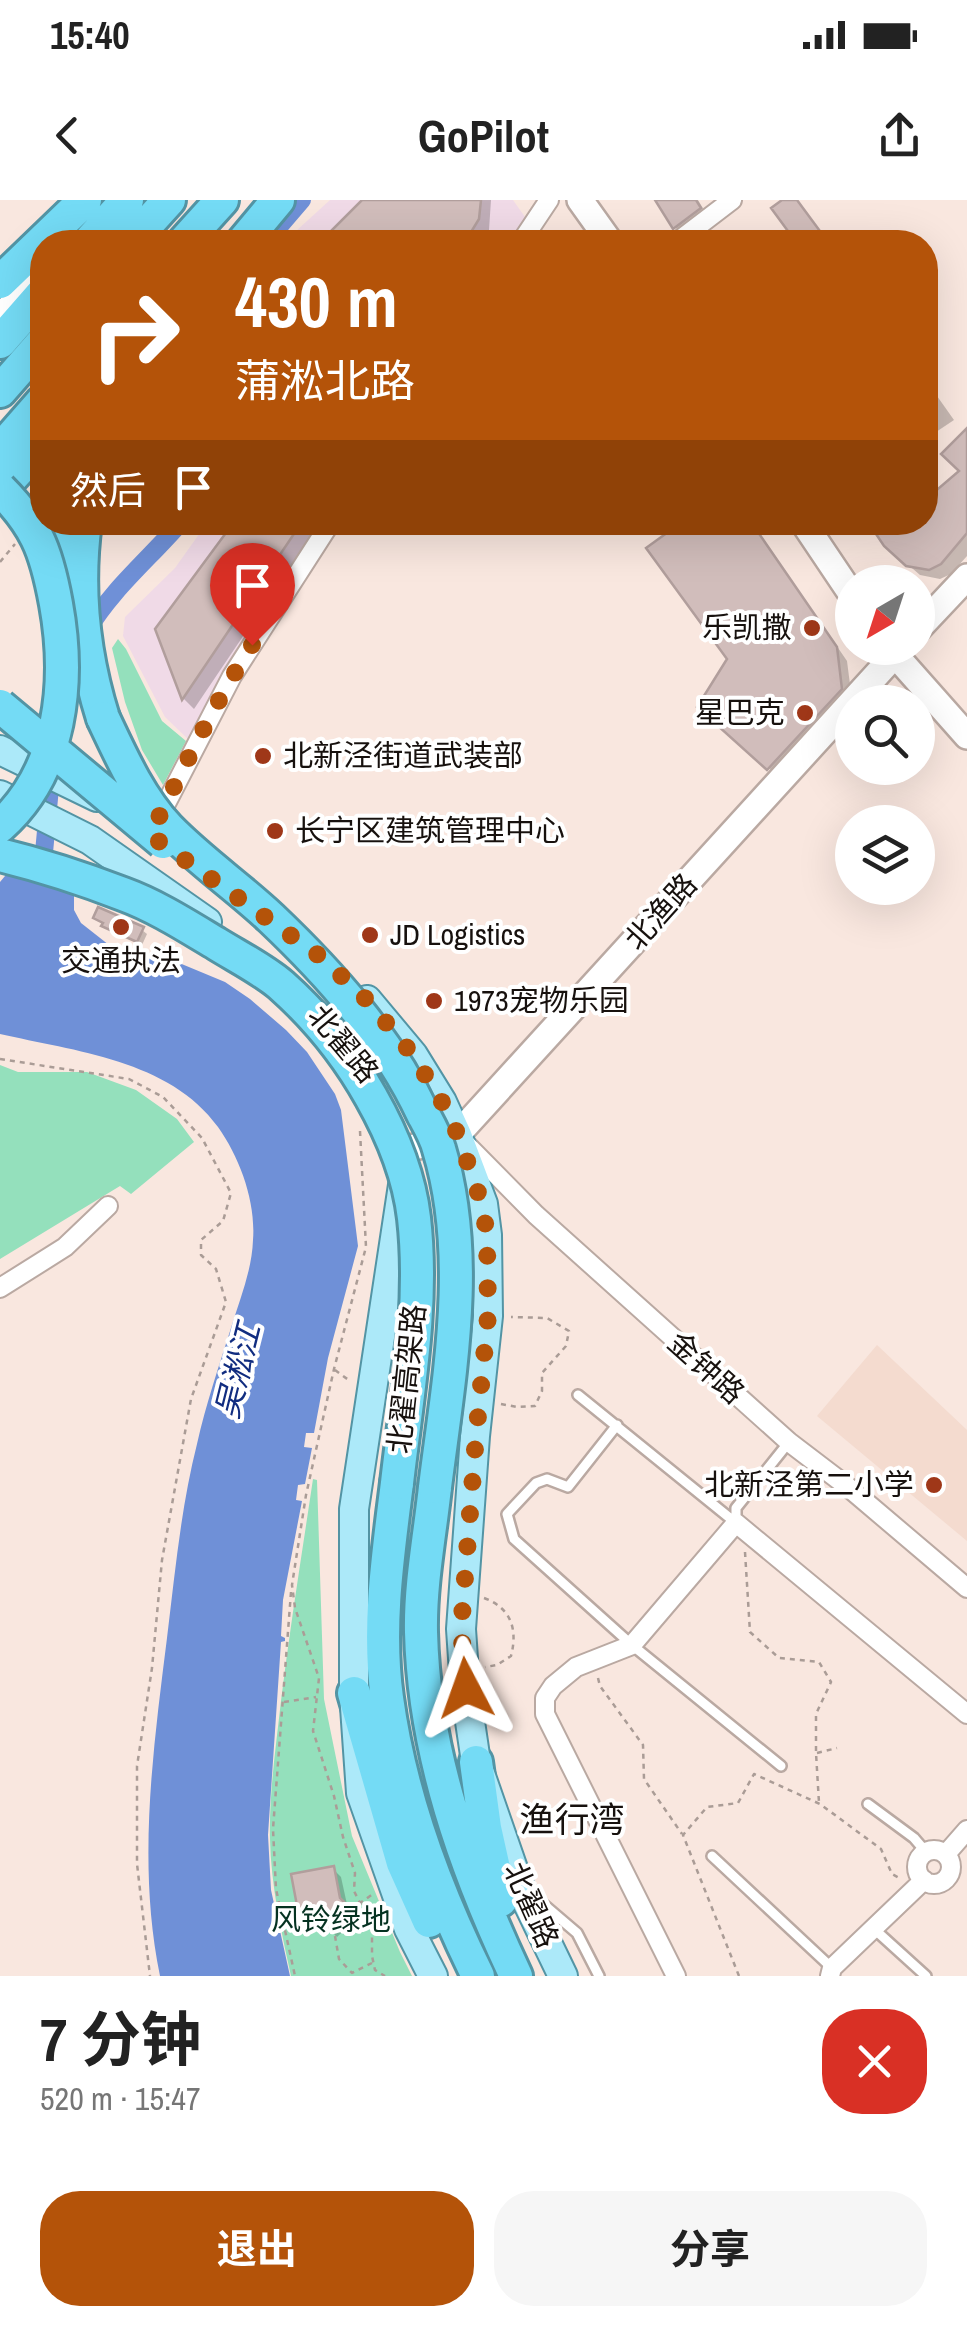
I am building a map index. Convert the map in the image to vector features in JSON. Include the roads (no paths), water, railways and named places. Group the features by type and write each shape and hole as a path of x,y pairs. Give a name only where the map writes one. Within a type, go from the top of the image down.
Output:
{"highway":[{"path":"0,254 58,200"},
{"path":"56,230 88,200"},
{"path":"100,230 127,200"},
{"path":"143,230 169,200"},
{"path":"195,230 222,200"},
{"path":"221,230 245,200"},
{"path":"253,230 278,200"},
{"path":"0,282 30,254"},
{"path":"0,342 30,308"},
{"path":"0,391 30,357"},
{"path":"0,450 30,416"},
{"path":"30,457 0,489 30,527"},
{"path":"36,535 52,580 60,623"},
{"path":"1,806 26,796 42,769 61,704 53,535"},
{"path":"85,535 85,648 98,701 137,786 167,827 271,919 314,964"},
{"path":"0,706 314,964"},
{"path":"0,724 59,774 314,964"},
{"path":"0,838 126,894"},
{"path":"0,852 126,894"},
{"name":"北翟高架路","path":"126,894 184,924 277,982 329,1034 355,1069 382,1116 400,1160 414,1214 418,1273 383,1623 387,1698 404,1778 432,1874 478,1976"},
{"name":"北翟高架路","path":"314,964 388,1050 415,1096 439,1147 454,1216 452,1354 420,1628 425,1700 440,1774 468,1859 492,1924 520,1976"},
{"path":"341,1690 403,1862 457,1976"},
{"path":"476,1762 485,1828 520,1976"}],"main road":[{"name":"北翟路","path":"0,750 96,796 321,957 369,1002 413,1055 458,1135 482,1204 487,1235 488,1316 461,1629 466,1688 476,1762 518,1883 563,1976"},
{"name":"北翟路","path":"1,806 90,840 289,980 360,1058 381,1089 404,1150 402,1196 354,1508 341,1690 361,1792 409,1929 433,1976"}],"street":[{"path":"66,230 88,200"},
{"path":"528,230 548,200"},
{"path":"580,200 601,230"},
{"path":"693,230 732,200"},
{"path":"0,314 30,275"},
{"path":"150,835 232,676 323,535"},
{"path":"812,535 835,570"},
{"path":"935,611 967,577"},
{"name":"北渔路","path":"458,1135 881,665"},
{"path":"908,665 967,736"},
{"path":"404,1150 458,1135"},
{"name":"金钟路","path":"458,1135 536,1216 789,1442 967,1588"},
{"path":"0,1288 65,1247 108,1206"},
{"path":"676,1976 545,1714 544,1698 552,1686 576,1667 632,1645 740,1526 967,1714"},
{"path":"946,1854 967,1830"},
{"path":"831,1972 920,1884 938,1884 948,1876 951,1867 946,1854 937,1850 921,1856 917,1867 920,1884"},
{"path":"948,1876 967,1886"}],"lane":[{"path":"578,1395 740,1526"},
{"path":"617,1425 568,1488 547,1479 536,1483 508,1514 514,1539 632,1645 781,1766"},
{"path":"740,1526 736,1508 789,1442"},
{"path":"868,1804 914,1838 926,1852"},
{"path":"712,1856 831,1972"},
{"path":"518,1883 577,1933 599,1976"},
{"path":"873,1928 926,1976"}],"water":[{"name":"吴淞江","path":"10,870 74,895 74,910 81,923 109,945 141,956 172,960 225,982 250,999 307,1052 341,1110 358,1246 328,1358 314,1433 306,1433 304,1447 312,1448 305,1484 298,1485 296,1500 302,1501 283,1600 281,1636 285,1641 281,1642 268,1835 271,1890 290,1976 160,1976 149,1892 153,1765 179,1540 201,1429 250,1262 253,1226 249,1196 240,1166 218,1127 198,1104 174,1087 119,1062 0,1034 0,882"}],"waterway":[{"path":"276,230 302,200"},
{"path":"87,631 119,588 169,535"},
{"path":"42,874 52,766"}],"place":[{"name":"乐凯撒","path":"812,628"},
{"name":"星巴克","path":"805,713"},
{"name":"北新泾街道武装部","path":"263,756"},
{"name":"长宁区建筑管理中心","path":"275,831"},
{"name":"交通执法","path":"121,927"},
{"name":"JD Logistics","path":"370,935"},
{"name":"1973宠物乐园","path":"434,1001"},
{"name":"北新泾第二小学","path":"934,1485"}],"district":[{"name":"渔行湾","path":"572,1820"}],"park label":[{"name":"风铃绿地","path":"331,1920"}]}
